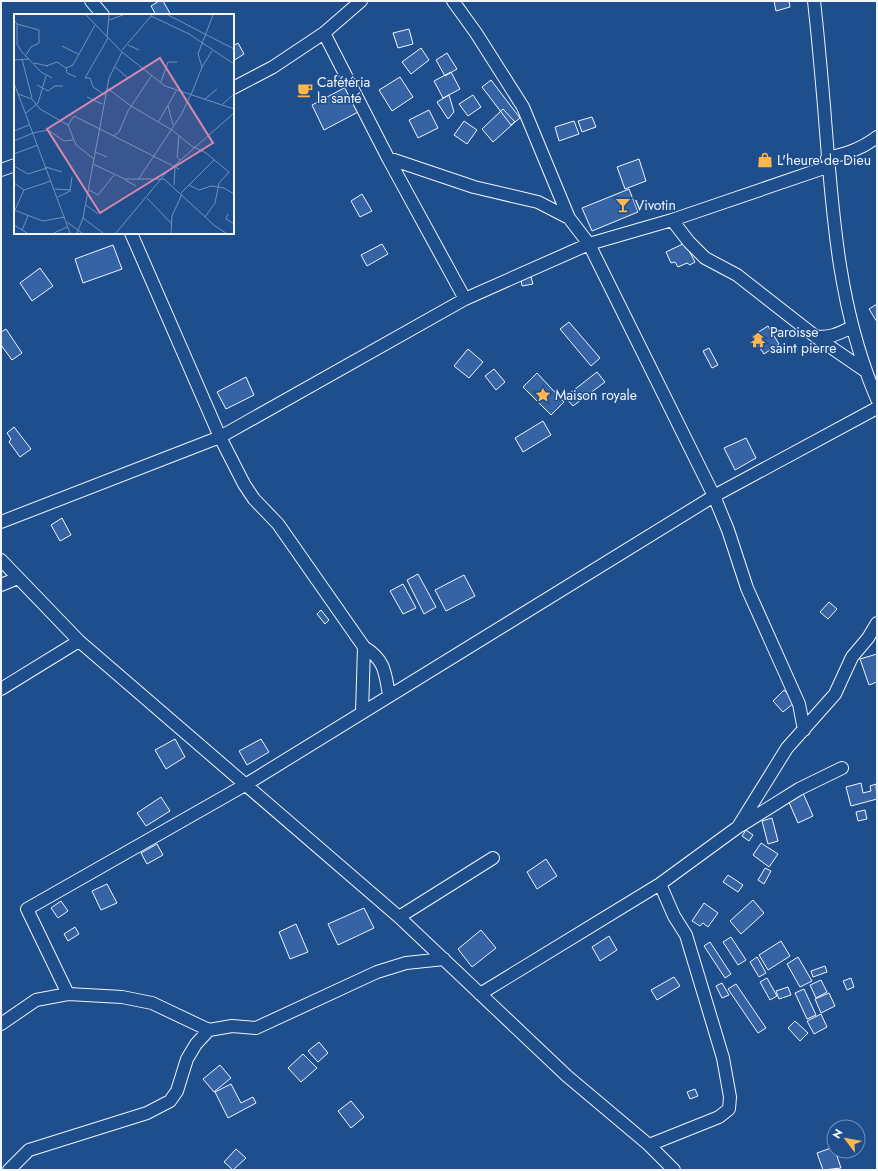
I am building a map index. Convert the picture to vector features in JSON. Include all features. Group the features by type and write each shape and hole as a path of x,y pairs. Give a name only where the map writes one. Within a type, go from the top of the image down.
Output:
{"street":[{"path":"90,1 103,14"},
{"path":"234,87 274,67 324,33 361,1"},
{"path":"453,1 476,33 523,107 569,218 589,244 714,496 728,530 747,588 799,704 804,730"},
{"path":"814,1 827,162 835,237 852,327 864,370 877,400"},
{"path":"324,33 388,158 465,299"},
{"path":"1,522 220,437 465,299 589,244 672,220 851,153 865,146 877,137"},
{"path":"388,158 474,187 538,202 569,218"},
{"path":"1,170 14,165"},
{"path":"672,220 688,242 705,258 737,275 816,336 864,370"},
{"path":"131,234 220,437 254,499 278,524 364,647 376,654 384,667 389,695"},
{"path":"816,336 823,338 832,336 852,327"},
{"path":"68,994 27,909 245,785 714,496 877,408"},
{"path":"1,560 79,641 399,917 567,1076 649,1145 674,1170"},
{"path":"1,585 18,578"},
{"path":"738,827 787,748 835,694 852,657 868,638 877,624"},
{"path":"1,689 79,641"},
{"path":"362,712 364,647"},
{"path":"480,994 660,884 738,827 799,789 842,768"},
{"path":"399,917 493,858"},
{"path":"649,1145 719,1117 729,1109 730,1097 723,1058 686,935 674,916 660,884"},
{"path":"1,1024 36,1000 68,994 122,997 152,1003 209,1030 232,1026 256,1028 377,972 406,963 444,959"},
{"path":"9,1170 29,1150 147,1113 170,1101 177,1091 187,1059 196,1044 209,1030"}],"building":[{"path":"159,1 163,1 170,14 155,14 151,6"},
{"path":"774,1 789,1 790,7 776,11"},
{"path":"409,29 413,44 398,48 393,33"},
{"path":"238,43 244,54 234,60 234,45"},
{"path":"421,48 429,60 411,74 402,62"},
{"path":"447,53 457,69 445,76 436,60"},
{"path":"451,72 460,89 443,98 434,81"},
{"path":"400,77 413,97 392,111 379,90"},
{"path":"491,80 520,118 511,125 482,87"},
{"path":"346,87 358,112 324,130 312,105"},
{"path":"449,95 454,112 448,119 437,102"},
{"path":"473,95 481,107 468,116 459,104"},
{"path":"503,109 515,122 493,142 482,129"},
{"path":"429,110 438,128 418,138 409,120"},
{"path":"592,117 596,127 582,132 578,121"},
{"path":"464,121 477,130 467,144 454,135"},
{"path":"574,121 579,134 559,141 555,127"},
{"path":"639,159 646,181 625,189 617,167"},
{"path":"629,189 638,212 592,231 582,208"},
{"path":"362,194 372,211 360,217 351,201"},
{"path":"685,243 695,262 690,265 687,263 678,267 675,262 671,263 666,252"},
{"path":"382,244 388,254 367,266 361,255"},
{"path":"113,245 122,269 83,283 75,259"},
{"path":"40,268 53,286 32,301 20,283"},
{"path":"531,277 533,284 522,286 521,279"},
{"path":"877,304 877,322 869,309"},
{"path":"569,322 600,358 591,366 560,329"},
{"path":"768,326 779,344 764,354 752,336"},
{"path":"6,329 22,353 12,360 1,345 1,332"},
{"path":"709,348 718,365 712,368 703,351"},
{"path":"468,349 483,362 469,378 454,366"},
{"path":"494,369 505,382 496,390 485,376"},
{"path":"597,372 605,382 573,406 565,397"},
{"path":"537,373 564,402 551,415 523,387"},
{"path":"246,377 254,395 226,409 217,392"},
{"path":"543,421 551,435 523,452 515,438"},
{"path":"14,427 31,449 20,457 9,442 11,439 7,433"},
{"path":"746,438 756,458 735,470 724,448"},
{"path":"62,518 71,535 60,541 51,525"},
{"path":"418,574 436,607 424,614 407,580"},
{"path":"464,575 475,596 446,611 435,590"},
{"path":"403,584 416,608 403,614 390,591"},
{"path":"829,602 837,609 828,619 820,612"},
{"path":"321,610 329,620 325,624 317,614"},
{"path":"877,654 877,682 869,685 860,659"},
{"path":"784,690 795,702 783,712 773,701"},
{"path":"175,739 185,757 166,769 155,750"},
{"path":"261,739 269,752 247,765 239,751"},
{"path":"861,783 863,793 871,791 870,786 876,784 877,799 851,806 846,787"},
{"path":"803,793 813,816 798,823 788,800"},
{"path":"161,797 170,811 146,826 137,813"},
{"path":"865,810 867,819 858,821 856,812"},
{"path":"772,818 778,841 768,844 762,821"},
{"path":"746,830 753,835 749,841 742,836"},
{"path":"761,843 778,854 769,867 753,855"},
{"path":"157,844 163,855 147,864 141,853"},
{"path":"546,859 557,876 537,889 527,872"},
{"path":"765,868 771,871 764,884 758,880"},
{"path":"728,875 743,885 738,892 723,882"},
{"path":"107,884 117,903 101,910 92,891"},
{"path":"753,900 764,913 741,934 730,921"},
{"path":"61,901 68,911 58,918 51,908"},
{"path":"704,903 718,913 708,927 703,923 700,926 692,921"},
{"path":"364,908 374,928 338,945 328,924"},
{"path":"296,924 308,952 290,959 279,932"},
{"path":"75,927 79,934 68,941 64,934"},
{"path":"481,930 496,948 472,967 458,949"},
{"path":"609,936 617,950 600,961 592,947"},
{"path":"731,937 746,960 738,965 723,942"},
{"path":"781,941 790,956 768,970 759,955"},
{"path":"710,942 731,974 725,978 704,946"},
{"path":"757,957 766,973 759,977 750,962"},
{"path":"798,957 812,981 800,987 787,964"},
{"path":"825,966 827,972 813,977 811,971"},
{"path":"674,977 680,986 657,1000 651,990"},
{"path":"767,978 777,996 770,1000 760,982"},
{"path":"851,978 854,987 847,990 843,981"},
{"path":"821,980 827,992 816,998 810,985"},
{"path":"722,983 729,995 722,998 716,986"},
{"path":"736,984 766,1028 758,1033 728,989"},
{"path":"788,987 791,995 779,999 776,991"},
{"path":"804,989 816,1015 807,1019 795,993"},
{"path":"829,993 835,1006 821,1013 815,999"},
{"path":"821,1014 827,1027 814,1034 807,1021"},
{"path":"795,1021 808,1033 800,1041 788,1028"},
{"path":"319,1042 328,1053 318,1062 308,1051"},
{"path":"303,1054 317,1068 301,1082 288,1068"},
{"path":"220,1065 231,1078 214,1092 203,1079"},
{"path":"231,1084 241,1103 253,1097 256,1103 228,1118 215,1092"},
{"path":"695,1089 698,1096 690,1099 687,1092"},
{"path":"351,1101 364,1117 351,1128 338,1111"},
{"path":"236,1149 246,1158 233,1170 224,1162"},
{"path":"826,1150 826,1159 838,1159 841,1168 823,1170 817,1153"}],"place":[{"name":"Cafétéria la santé","path":"305,90"},
{"name":"L'heure de Dieu","path":"765,160"},
{"name":"Vivotin","path":"623,205"},
{"name":"Paroisse saint pierre","path":"758,340"},
{"name":"Maison royale","path":"543,395"}]}
